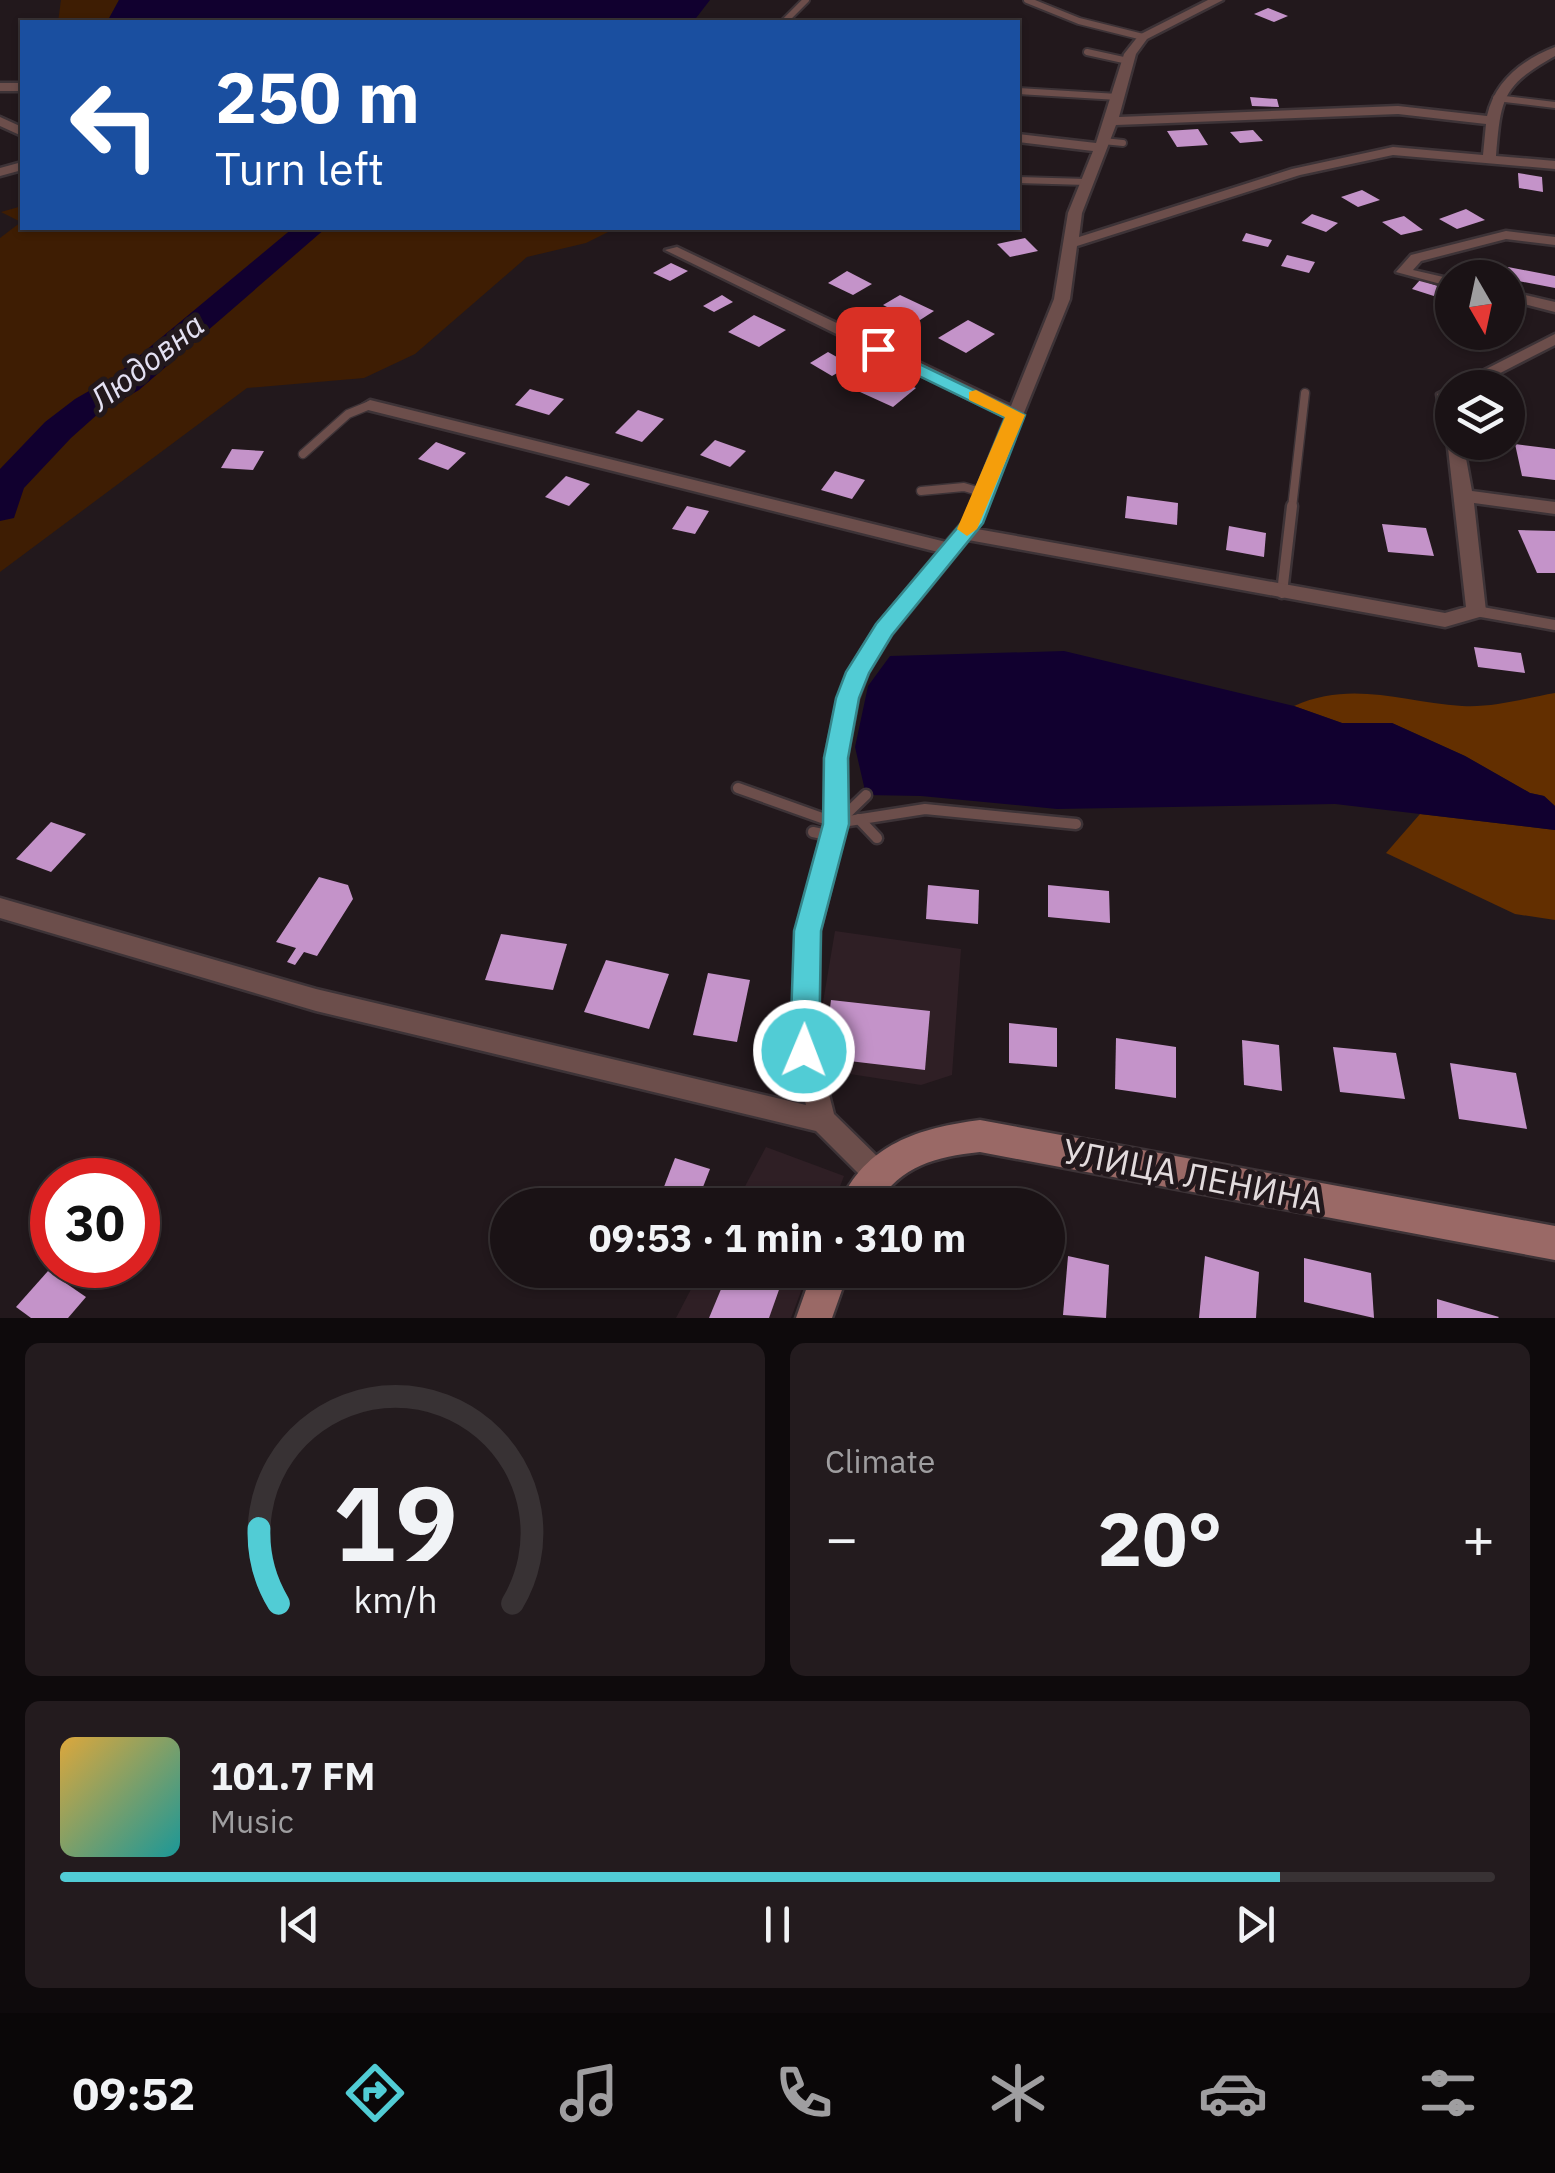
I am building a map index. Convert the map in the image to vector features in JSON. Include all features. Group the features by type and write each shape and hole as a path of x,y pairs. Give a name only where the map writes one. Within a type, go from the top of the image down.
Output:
{"main road":[{"name":"УЛИЦА ЛЕНИНА","path":"867,1188 876,1173 921,1143 980,1136 1555,1244"},
{"path":"814,1318 825,1288"}],"street":[{"path":"823,1122 804,1051 808,931 848,698 858,672 884,630 972,523 1062,299 1075,212 1109,144 1111,121 1143,37 1216,0"},
{"path":"1489,158 1496,98 1512,74 1555,51"},
{"path":"1111,121 1398,110 1493,121"},
{"path":"1020,138 1109,144"},
{"path":"1070,244 1297,172 1394,151 1555,165"},
{"path":"1435,280 1404,272 1416,258 1506,236 1555,241"},
{"path":"672,250 1016,415"},
{"path":"1525,300 1555,307"},
{"path":"1493,370 1555,339"},
{"path":"370,405 949,549"},
{"path":"964,532 1444,620 1476,611 1457,460"},
{"path":"1464,496 1555,508"},
{"path":"0,908 316,1000 823,1122 876,1173"}],"lane":[{"path":"786,20 806,0"},
{"path":"1027,0 1079,21 1143,37"},
{"path":"1112,18 1117,24 1115,30"},
{"path":"1087,52 1131,68"},
{"path":"1020,92 1124,95"},
{"path":"1496,98 1555,105"},
{"path":"1020,180 1087,182"},
{"path":"1282,593 1306,393"},
{"path":"302,454 348,414 370,405"},
{"path":"921,491 963,484 984,493"},
{"path":"1476,611 1555,624"},
{"path":"738,788 827,831 859,820 925,809 1076,824"},
{"path":"827,831 866,795"},
{"path":"859,820 877,838"}],"shaded area":[{"path":"61,0 119,0 108,20 58,20"},
{"path":"119,0 710,0 695,20 108,20"},
{"path":"20,207 20,222 1,212"},
{"path":"20,223 20,230 612,230 586,243 527,257 415,354 364,378 247,388 0,572 0,238"},
{"path":"1064,651 1294,706 1342,723 1392,723 1465,756 1530,793 1544,796 1555,806 1555,830 1335,804 1057,809 921,796 866,795 855,747 868,686 890,656"},
{"path":"1555,693 1555,806 1544,796 1530,793 1465,756 1392,723 1342,723 1294,706 1336,694 1473,706"},
{"path":"1420,814 1555,830 1555,920 1515,914 1386,853"},
{"path":"835,931 961,949 952,1075 921,1085 824,1070 821,1014"},
{"path":"766,1147 844,1176 839,1188 744,1188"},
{"path":"692,1288 802,1288 791,1318 676,1318"}],"building":[{"path":"1268,8 1288,16 1274,22 1254,14"},
{"path":"1250,97 1277,99 1279,107 1252,106"},
{"path":"1198,129 1208,145 1177,147 1167,131"},
{"path":"1253,130 1263,141 1240,143 1230,132"},
{"path":"1518,173 1542,177 1543,192 1519,188"},
{"path":"1362,190 1380,200 1358,207 1341,197"},
{"path":"1466,209 1485,220 1457,229 1439,219"},
{"path":"1312,214 1338,223 1326,232 1301,223"},
{"path":"1404,216 1423,230 1401,235 1382,222"},
{"path":"1246,233 1272,240 1268,247 1242,241"},
{"path":"1025,238 1038,251 1010,257 997,244"},
{"path":"1287,255 1315,262 1309,273 1281,266"},
{"path":"671,263 688,271 670,281 653,273"},
{"path":"1525,270 1555,276 1555,288 1525,282"},
{"path":"847,271 872,284 853,295 828,283"},
{"path":"1420,280 1435,285 1435,296 1412,289"},
{"path":"722,295 733,302 714,312 703,306"},
{"path":"900,295 934,311 917,322 883,305"},
{"path":"754,315 786,330 759,347 728,332"},
{"path":"968,320 995,334 966,353 938,338"},
{"path":"828,352 851,365 832,376 810,363"},
{"path":"884,374 916,388 893,407 860,392"},
{"path":"530,389 564,399 549,415 515,405"},
{"path":"638,410 664,419 642,442 615,433"},
{"path":"715,440 746,451 730,467 700,455"},
{"path":"436,442 466,453 448,470 418,459"},
{"path":"1525,445 1555,449 1555,480 1522,476 1518,460 1525,460"},
{"path":"232,449 264,451 253,470 221,468"},
{"path":"835,471 865,480 852,499 821,490"},
{"path":"566,476 590,484 569,506 545,497"},
{"path":"1127,496 1178,503 1177,525 1125,518"},
{"path":"687,506 709,511 695,534 672,529"},
{"path":"1382,524 1426,528 1434,556 1388,552"},
{"path":"1229,526 1266,533 1264,557 1226,550"},
{"path":"1518,530 1555,531 1555,573 1537,573"},
{"path":"1474,647 1521,653 1525,673 1478,667"},
{"path":"51,822 86,834 51,872 16,859"},
{"path":"319,877 348,885 353,899 317,956 304,952 295,965 287,962 296,948 276,942"},
{"path":"928,885 979,890 978,924 926,919"},
{"path":"1048,885 1109,891 1110,923 1048,917"},
{"path":"501,934 567,944 553,990 485,980"},
{"path":"606,960 669,974 649,1029 584,1012"},
{"path":"708,973 750,980 737,1042 693,1035"},
{"path":"831,1000 930,1011 925,1070 824,1058"},
{"path":"1009,1023 1057,1028 1057,1067 1009,1063"},
{"path":"1116,1038 1176,1047 1176,1098 1115,1089"},
{"path":"1242,1040 1279,1045 1282,1091 1244,1085"},
{"path":"1333,1047 1396,1053 1405,1099 1340,1092"},
{"path":"1450,1063 1516,1073 1527,1129 1459,1119"},
{"path":"675,1158 710,1169 703,1188 664,1188"},
{"path":"1068,1256 1109,1265 1106,1318 1063,1315"},
{"path":"1205,1256 1259,1272 1256,1318 1199,1318"},
{"path":"1304,1258 1371,1273 1374,1318 1304,1302"},
{"path":"33,1288 73,1288 86,1297 68,1318 31,1318 16,1307"},
{"path":"722,1288 780,1288 769,1318 709,1318"},
{"path":"1437,1299 1499,1317 1437,1318"}],"waterway":[{"name":"Людовна","path":"0,509 6,485 58,430 87,406 127,383 309,230"}],"slow traffic":[{"path":"967,529 1016,415 976,396"}],"route":[{"path":"804,1051 808,931 836,824 836,758 848,698 858,672 884,630 972,523 1016,415 878,349"}]}
